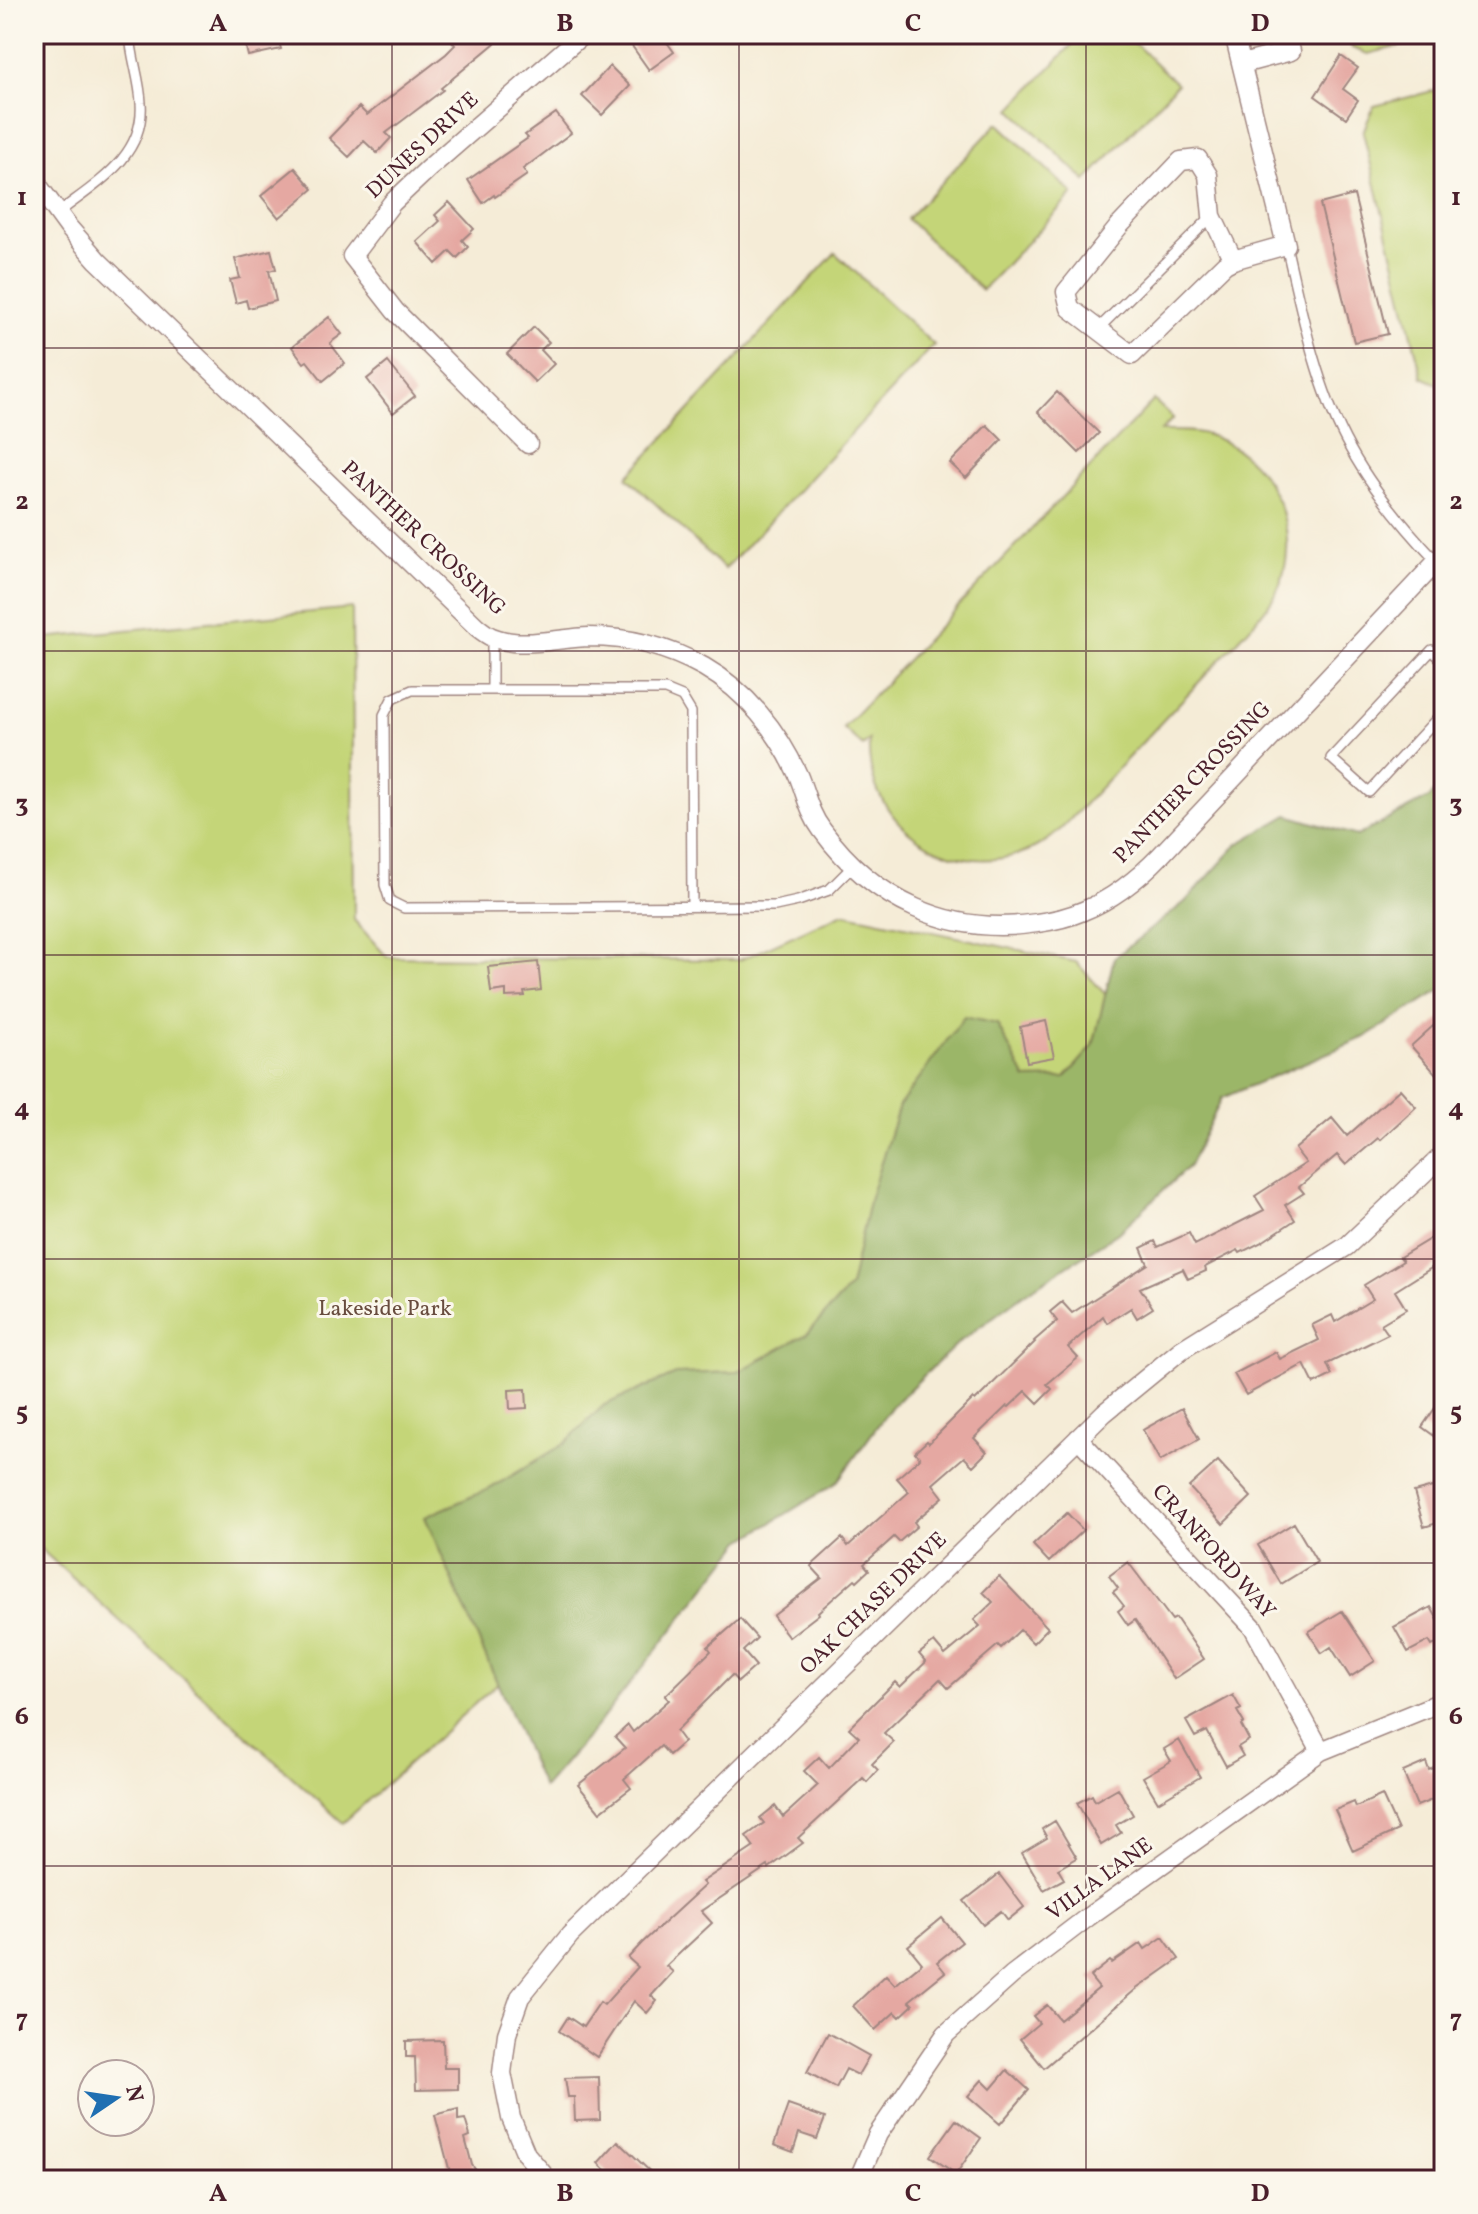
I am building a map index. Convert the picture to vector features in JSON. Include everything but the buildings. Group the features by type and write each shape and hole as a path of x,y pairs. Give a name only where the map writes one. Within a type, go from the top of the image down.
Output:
{"street":[{"name":"DUNES DRIVE","path":"528,444 395,311 352,256 392,203 583,34"},
{"path":"1233,260 1212,216 1208,175 1198,159 1181,161 1120,225 1066,292 1070,308 1132,355 1225,264 1286,245 1234,34"},
{"path":"1242,64 1291,51 1286,34"},
{"name":"PANTHER CROSSING","path":"34,180 97,260 464,616 492,637 531,642 588,637 621,639 674,651 708,669 737,690 763,716 798,776 806,803 819,826 853,866 873,885 898,900 952,921 1015,927 1048,921 1082,912 1146,871 1442,561"},
{"name":"OAK CHASE DRIVE","path":"548,2180 526,2154 511,2118 502,2073 507,2034 520,1997 570,1935 1078,1438 1134,1387 1181,1350 1347,1246 1444,1154"},
{"name":"CRANFORD WAY","path":"1078,1438 1253,1627 1321,1751"},
{"name":"VILLA LANE","path":"858,2180 878,2134 946,2034 1012,1975 1321,1751 1444,1701"}],"lane":[{"path":"58,213 123,161 141,126 142,105 130,34"},
{"path":"157,34 164,38 182,34"},
{"path":"1097,329 1212,216"},
{"path":"1286,245 1323,385 1345,439 1406,530 1442,561"},
{"path":"492,637 492,690"},
{"path":"1444,662 1432,650 1331,758 1369,792 1444,711"},
{"path":"692,906 691,712 682,697 665,690 412,690 392,699 384,715 385,885 390,901 404,908 775,906 829,890 853,866"}],"green space":[{"path":"1082,34 1125,34 1177,84 1086,181 1011,109"},
{"path":"1348,34 1444,35 1368,54 1352,48"},
{"path":"1444,88 1444,387 1422,377 1363,132 1374,106"},
{"path":"998,123 1073,194 982,290 907,219"},
{"path":"835,253 934,345 725,569 627,477"},
{"path":"1154,400 1173,418 1161,431 1211,436 1233,447 1252,462 1267,480 1285,524 1287,548 1284,572 1275,595 1248,629 1065,825 1035,847 1003,858 970,858 938,850 910,832 887,808 873,777 869,740 863,746 843,728"},
{"name":"Lakeside Park","path":"352,608 354,920 387,957 740,960 843,913 1076,962 1175,1071 343,1823 34,1543 34,639"},
{"path":"1444,783 1444,988 1365,1037 1222,1098 1189,1166 1118,1233 1027,1292 958,1343 892,1406 836,1483 742,1541 595,1728 543,1788 425,1517 491,1488 564,1444 604,1405 676,1374 738,1372 808,1333 850,1287 870,1197 899,1106 964,1017 997,1024 1026,1079 1065,1078 1093,1046 1114,958 1185,902 1238,844 1288,815 1357,836 1429,798"}]}
